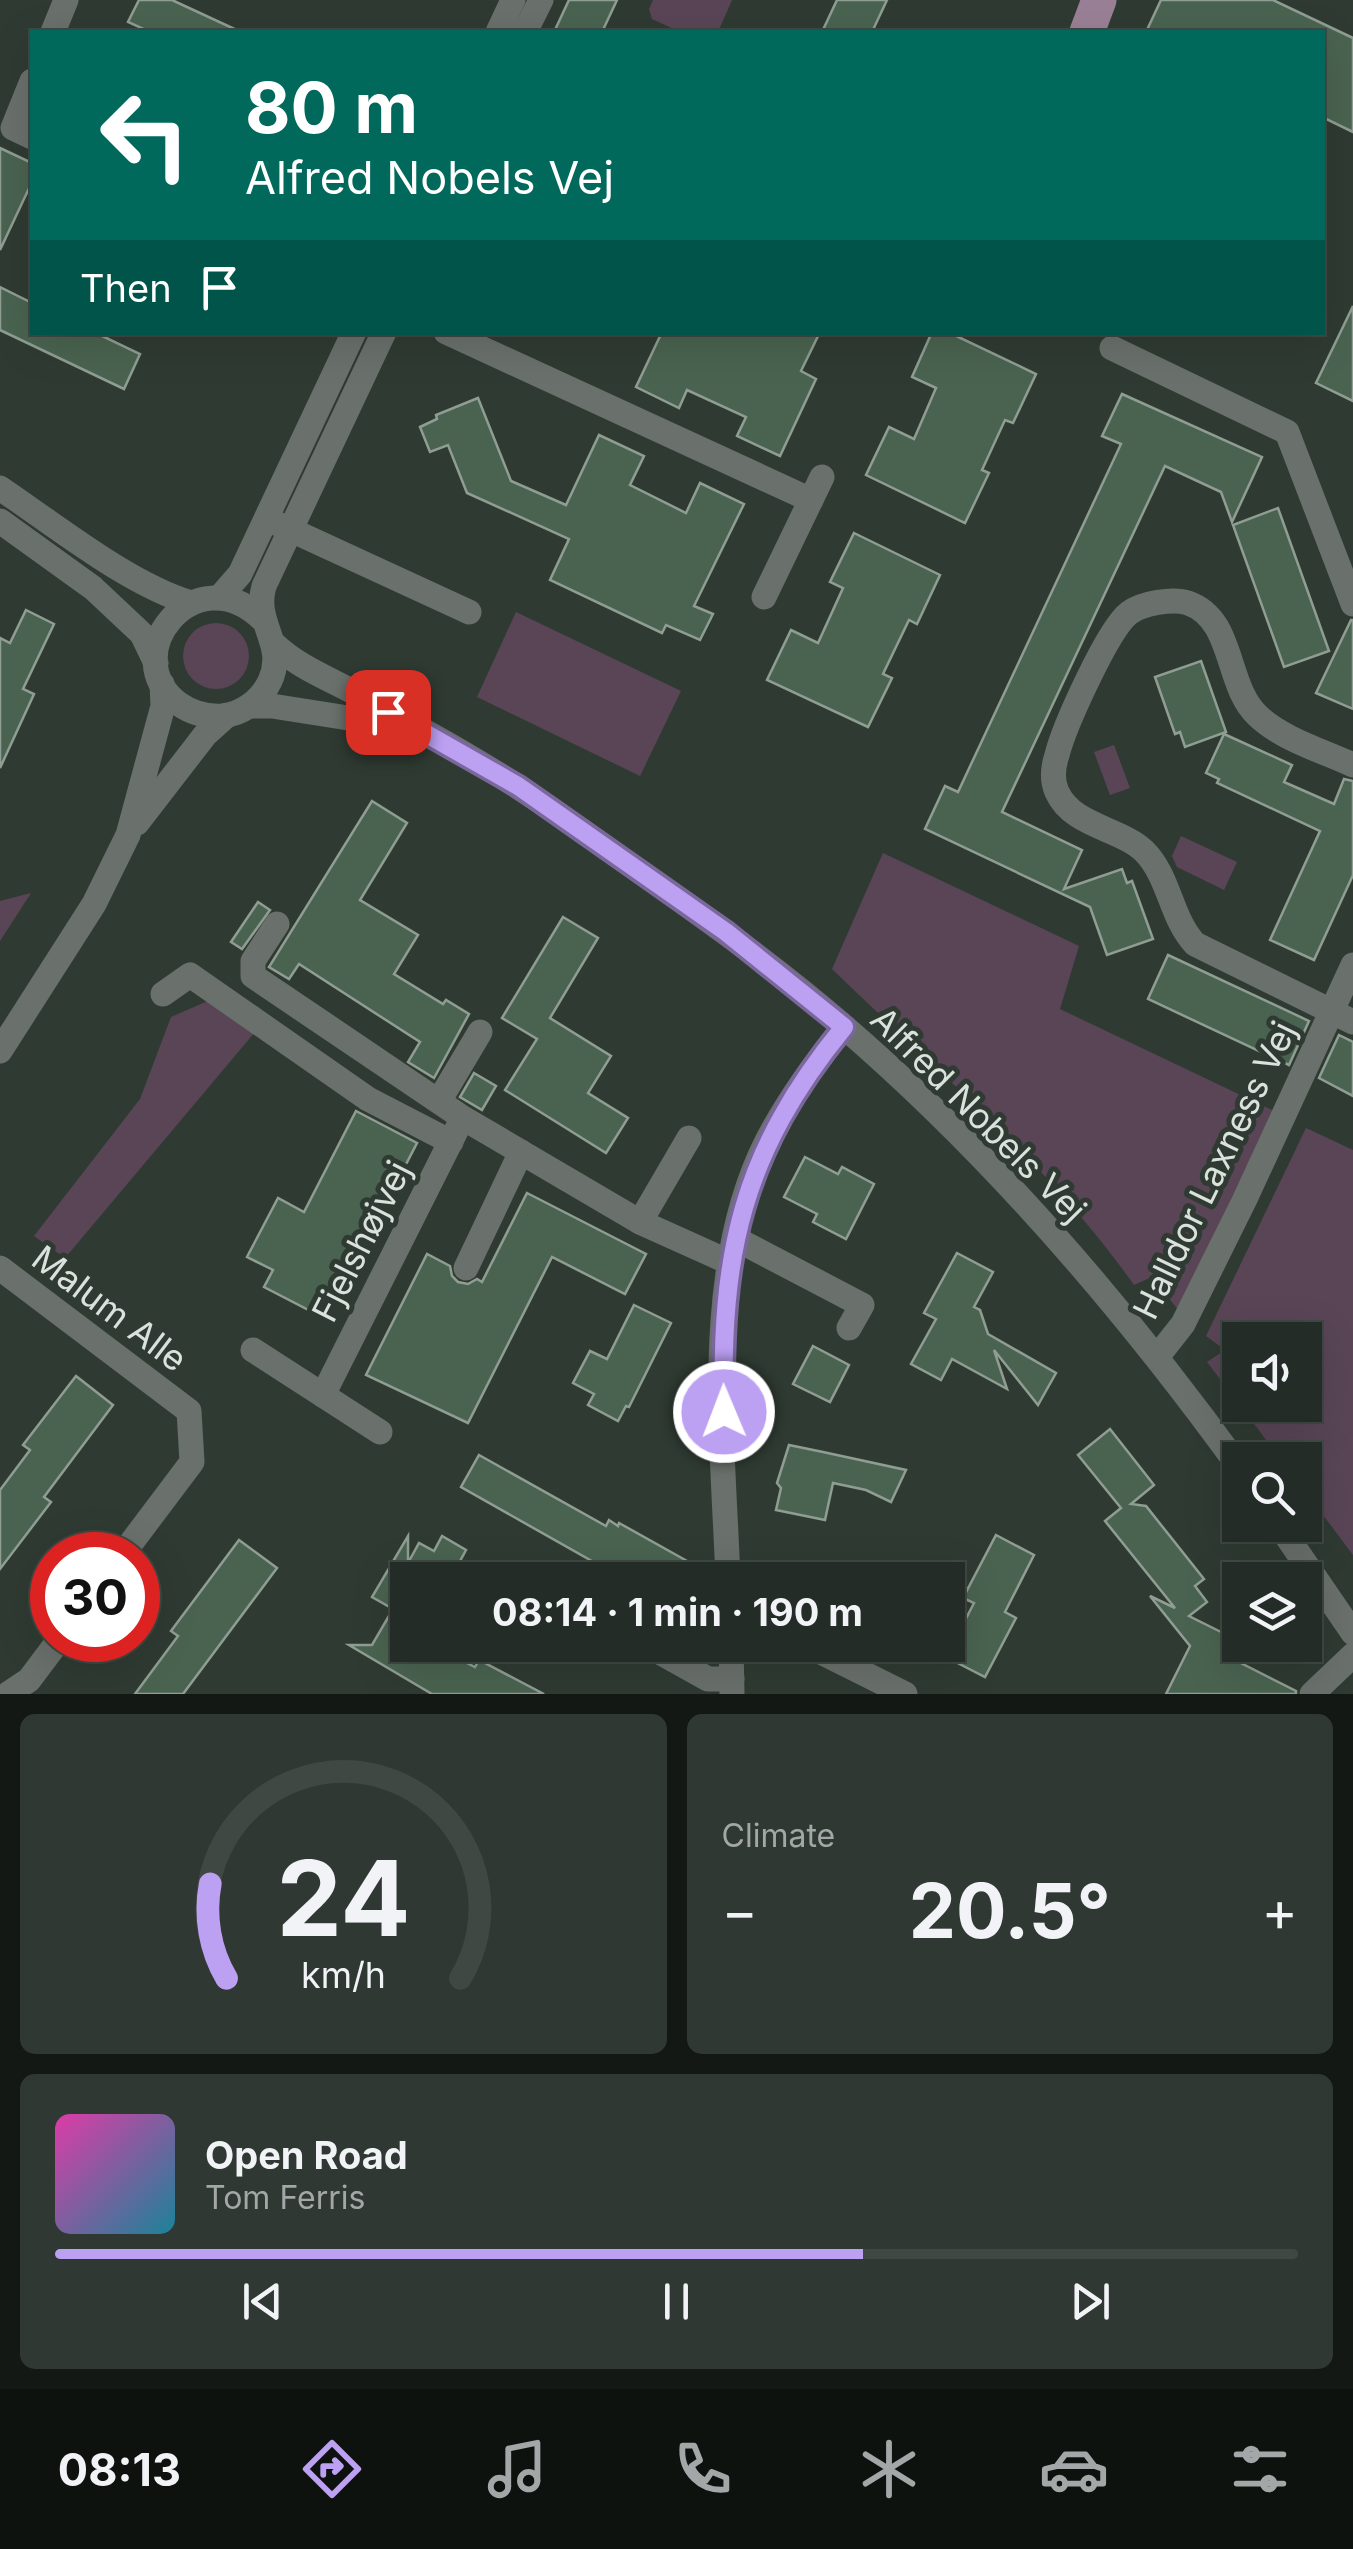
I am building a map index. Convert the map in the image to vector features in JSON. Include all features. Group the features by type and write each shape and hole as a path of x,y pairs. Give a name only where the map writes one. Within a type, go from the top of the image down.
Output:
{"street":[{"path":"54,30 66,0"},
{"path":"499,30 514,0"},
{"path":"527,30 541,0"},
{"path":"30,86 13,128 30,136"},
{"path":"220,598 240,574 353,335"},
{"path":"262,619 264,586 383,335"},
{"path":"453,335 816,489 764,597"},
{"path":"1112,348 1286,432 1353,604"},
{"path":"0,488 168,596 191,602 220,598 250,608 262,619 274,644 272,678 263,694 205,735 128,835"},
{"path":"267,519 469,612"},
{"path":"0,521 94,588 142,634 173,700 189,711 207,716 238,711"},
{"name":"Halldor Laxness Vej","path":"1342,1017 1195,944 1178,921 1152,860 1136,844 1066,806 1058,795 1054,768 1068,726 1119,624 1140,607 1174,601 1193,605 1212,619 1245,699 1259,717 1353,765"},
{"path":"0,1050 94,904 128,835 163,706 157,644 175,613 191,602"},
{"name":"Alfred Nobels Vej","path":"274,644 290,660 358,694 532,796 726,932 844,1027 985,1161 1156,1357 1222,1444"},
{"name":"Alfred Nobels Vej","path":"238,711 311,712 418,730"},
{"path":"276,924 253,961 253,976 462,1118 640,1222 733,1251 862,1305 849,1328"},
{"name":"Halldor Laxness Vej","path":"1156,1357 1183,1324 1342,1017 1353,965"},
{"path":"163,994 190,975 368,1099 451,1142"},
{"path":"728,1562 722,1338 733,1251 748,1191 766,1144 797,1089 844,1027"},
{"path":"439,1101 480,1032"},
{"name":"Fjelshøjvej","path":"323,1395 462,1118"},
{"path":"640,1222 689,1138"},
{"path":"466,1268 521,1152"},
{"name":"Malum Alle","path":"0,1268 189,1411 192,1462 139,1532"},
{"path":"253,1350 380,1432"},
{"path":"1291,1542 1353,1633"},
{"path":"1312,1694 1353,1655"},
{"path":"8,1694 29,1680 42,1662"},
{"path":"678,1662 732,1687 731,1662"},
{"path":"841,1662 904,1694"}],"shaded area":[{"path":"653,0 732,0 719,30 676,30 652,19 649,9"},
{"path":"516,612 681,691 640,776 477,697"},
{"path":"216,623 240,632 249,656 240,680 216,689 192,680 183,656 192,632"},
{"path":"1114,745 1130,788 1110,795 1094,752"},
{"path":"1181,836 1237,862 1224,890 1177,867 1172,856"},
{"path":"883,853 1079,946 1060,1009 1274,1111 1179,1311 1152,1277 1134,1285 1029,1159 832,969"},
{"path":"31,893 0,941 0,901"},
{"path":"210,1000 255,1032 65,1258 34,1236 140,1099 171,1017"},
{"path":"1306,1128 1353,1150 1353,1555 1322,1514 1322,1442 1267,1442 1252,1422 1322,1422 1322,1322 1222,1322 1222,1348 1206,1336"},
{"path":"1222,1352 1222,1382 1207,1362"}],"building":[{"path":"139,0 172,0 237,30 146,30 128,22"},
{"path":"569,0 617,0 603,30 555,30"},
{"path":"837,0 887,0 873,30 823,30"},
{"path":"1161,0 1273,0 1353,38 1353,132 1325,118 1325,30 1147,30"},
{"path":"0,148 30,162 30,186 0,250"},
{"path":"0,287 30,302 30,335 100,335 140,354 124,389 0,330"},
{"path":"1353,306 1353,401 1316,383"},
{"path":"661,335 819,335 801,371 816,379 780,456 737,436 746,417 687,390 679,408 636,387"},
{"path":"931,335 954,335 1036,374 1013,423 1005,420 982,470 989,473 965,523 866,475 889,427 914,439 936,388 912,377"},
{"path":"1122,394 1262,457 1232,522 1221,492 1165,466 1002,812 1082,850 1064,889 1122,869 1127,883 1132,881 1153,939 1107,955 1090,907 925,829 945,786 958,792 1121,444 1102,436"},
{"path":"478,398 511,481 566,505 599,435 644,456 630,485 686,513 700,483 744,504 694,606 713,614 700,640 666,625 662,633 550,580 569,539 467,493 448,445 430,452 420,427 437,419 436,415"},
{"path":"1278,508 1329,651 1284,667 1233,525"},
{"path":"854,533 940,575 917,624 909,620 883,674 892,678 868,727 767,680 791,630 818,643 843,588 830,582"},
{"path":"26,610 54,624 23,689 34,694 0,768 0,638 10,643"},
{"path":"1353,620 1353,709 1316,693"},
{"path":"1201,661 1226,732 1185,747 1180,732 1175,734 1155,677"},
{"path":"1224,734 1292,765 1284,782 1334,804 1344,779 1353,781 1353,875 1314,960 1270,940 1320,831 1217,783 1219,779 1206,773"},
{"path":"372,801 407,823 360,900 418,935 394,974 443,1004 446,1000 469,1014 434,1078 408,1062 420,1042 299,964 289,979 269,967"},
{"path":"258,902 270,910 242,949 231,942"},
{"path":"563,917 598,938 550,1018 611,1056 588,1093 628,1118 606,1153 505,1090 537,1039 502,1018"},
{"path":"1168,955 1309,1021 1289,1065 1148,999"},
{"path":"1339,1035 1353,1042 1353,1096 1319,1078"},
{"path":"474,1073 496,1086 482,1110 460,1097"},
{"path":"356,1111 417,1143 326,1319 264,1287 273,1270 247,1257 278,1198 304,1212"},
{"path":"805,1157 838,1174 842,1167 874,1184 846,1239 813,1222 817,1214 784,1197"},
{"path":"527,1193 646,1254 625,1294 552,1257 468,1423 366,1375 427,1254 450,1266 458,1282 482,1282"},
{"path":"957,1253 993,1272 974,1307 980,1310 988,1334 1056,1373 1038,1405 994,1350 1007,1389 952,1359 941,1380 911,1364 936,1319 924,1313"},
{"path":"634,1305 671,1323 629,1407 618,1421 588,1405 594,1394 573,1383 590,1351 607,1359"},
{"path":"813,1346 849,1365 830,1402 793,1384"},
{"path":"76,1376 113,1405 44,1497 51,1502 0,1569 0,1490 30,1450 23,1445"},
{"path":"1110,1429 1154,1485 1131,1504 1146,1506 1204,1579 1195,1586 1207,1602 1189,1616 1222,1632 1222,1662 1239,1662 1296,1694 1166,1694 1190,1646 1150,1596 1175,1608 1105,1521 1121,1508 1078,1455"},
{"path":"789,1445 906,1470 891,1502 866,1490 833,1483 825,1520 776,1510 781,1488 777,1483"},
{"path":"479,1455 606,1526 609,1520 618,1526 619,1523 689,1562 593,1562 461,1487"},
{"path":"996,1535 1034,1555 1005,1612 1016,1618 985,1677 956,1662 965,1662 965,1620 974,1603 965,1599"},
{"path":"408,1536 408,1562 393,1562"},
{"path":"442,1536 466,1550 460,1562 409,1562 419,1543 434,1551"},
{"path":"239,1540 277,1568 183,1694 135,1694 178,1636 171,1631"},
{"path":"390,1566 390,1607 372,1597"},
{"path":"390,1614 390,1662 465,1662 475,1667 483,1662 544,1694 432,1694 349,1645 372,1645"}],"waterway":[{"path":"1088,30 1099,0"}],"route":[{"path":"388,712 518,786 726,932 844,1027 797,1089 766,1144 748,1191 730,1263 722,1338 724,1412"}]}
